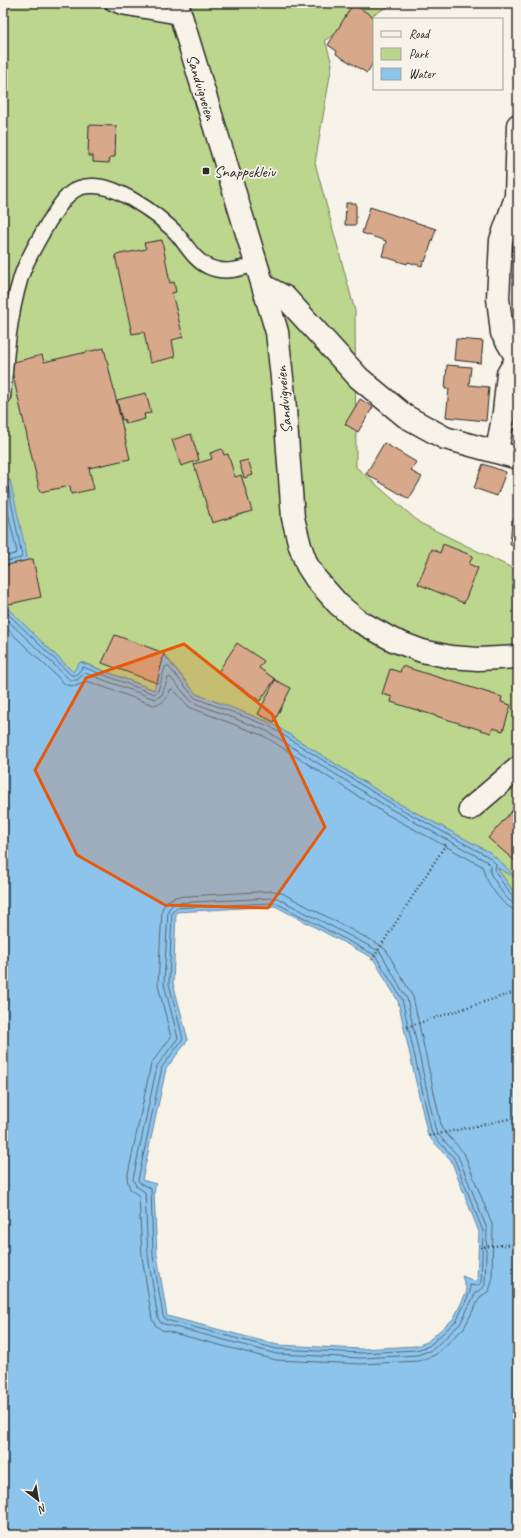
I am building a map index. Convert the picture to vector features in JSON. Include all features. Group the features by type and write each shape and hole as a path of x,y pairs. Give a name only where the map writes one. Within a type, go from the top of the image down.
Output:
{"main road":[{"name":"Sandvigveien","path":"179,10 277,332 284,396 293,518 300,546 307,565 316,579 338,604 357,620 393,640 422,651 451,657 478,659 518,657"},
{"path":"497,451 504,412 508,374 517,359 502,333 498,298 501,240 516,197 518,126"},
{"path":"264,286 285,297 359,378 405,416 445,438 497,451 518,458"},
{"path":"470,809 518,768"}],"lane":[{"path":"112,3 122,7 179,10"},
{"path":"3,397 12,319 22,276 32,251 55,212 66,197 76,189 100,186 118,192 129,198 172,228 188,249 208,266 220,271 256,264"}],"path":[{"path":"372,960 446,844"},
{"path":"408,1027 512,993"},
{"path":"428,1136 518,1117"},
{"path":"480,1247 518,1244"}],"highlighted area":[{"path":"184,644 272,714 325,827 268,908 165,905 77,855 35,770 86,678"}],"green space":[{"path":"3,3 395,3 325,40 332,64 315,163 355,311 356,467 420,523 518,571 518,898 496,867 515,877 491,853 394,801 271,723 196,694 165,655 155,690 81,662 73,672 5,606 3,597 3,566 10,480 3,481"}],"water":[{"path":"10,480 28,561 3,566 3,481"},
{"path":"3,597 5,606 73,672 80,662 154,690 164,655 196,694 271,723 394,801 491,853 517,878 497,868 518,898 518,1535 3,1535","holes":["275,906 373,958 398,1001 428,1136 451,1160 479,1232 477,1282 462,1276 467,1291 454,1318 427,1342 416,1346 361,1349 278,1345 167,1316 157,1255 154,1193 156,1184 142,1180 166,1069 188,1040 173,983 176,912"]}],"building":[{"path":"353,4 375,18 373,18 373,63 367,73 336,54 337,51 328,45"},
{"path":"89,125 116,126 115,157 110,157 109,163 93,162 93,156 88,156"},
{"path":"346,203 356,203 356,225 345,225"},
{"path":"370,207 436,229 425,262 423,261 422,266 408,262 407,264 382,256 386,241 362,233"},
{"path":"162,240 170,283 174,282 176,292 172,293 183,337 172,340 175,357 150,363 144,332 132,334 115,255 146,249 144,243"},
{"path":"456,339 483,341 481,363 454,360"},
{"path":"104,348 130,459 89,468 94,489 71,494 70,486 40,492 10,363 42,355 44,362"},
{"path":"447,365 471,367 469,385 489,387 486,421 446,417 449,389 445,389"},
{"path":"518,387 518,430 512,429"},
{"path":"146,393 151,413 144,414 145,419 126,424 124,419 122,420 117,400"},
{"path":"360,399 373,407 358,432 345,424"},
{"path":"191,434 199,460 181,466 172,440"},
{"path":"384,443 416,462 411,471 422,477 409,499 366,474"},
{"path":"222,449 224,455 228,454 235,477 241,475 252,511 212,523 194,464 212,459 210,453"},
{"path":"248,460 253,475 244,478 239,462"},
{"path":"483,464 506,472 497,496 474,488"},
{"path":"512,520 518,520 518,546 510,545"},
{"path":"443,544 473,556 469,564 478,568 464,603 418,584 432,549 440,553"},
{"path":"33,559 41,597 5,605 3,594 3,566"},
{"path":"115,635 164,653 157,683 102,663"},
{"path":"237,643 264,661 259,668 275,679 260,701 218,672"},
{"path":"402,666 502,697 501,702 511,705 503,731 493,728 491,733 391,702 392,697 382,694 390,669 400,672"},
{"path":"275,680 291,688 274,722 258,714"},
{"path":"518,804 518,858 515,861 488,838"}],"place":[{"name":"Snappekleiv","path":"206,171"}]}
